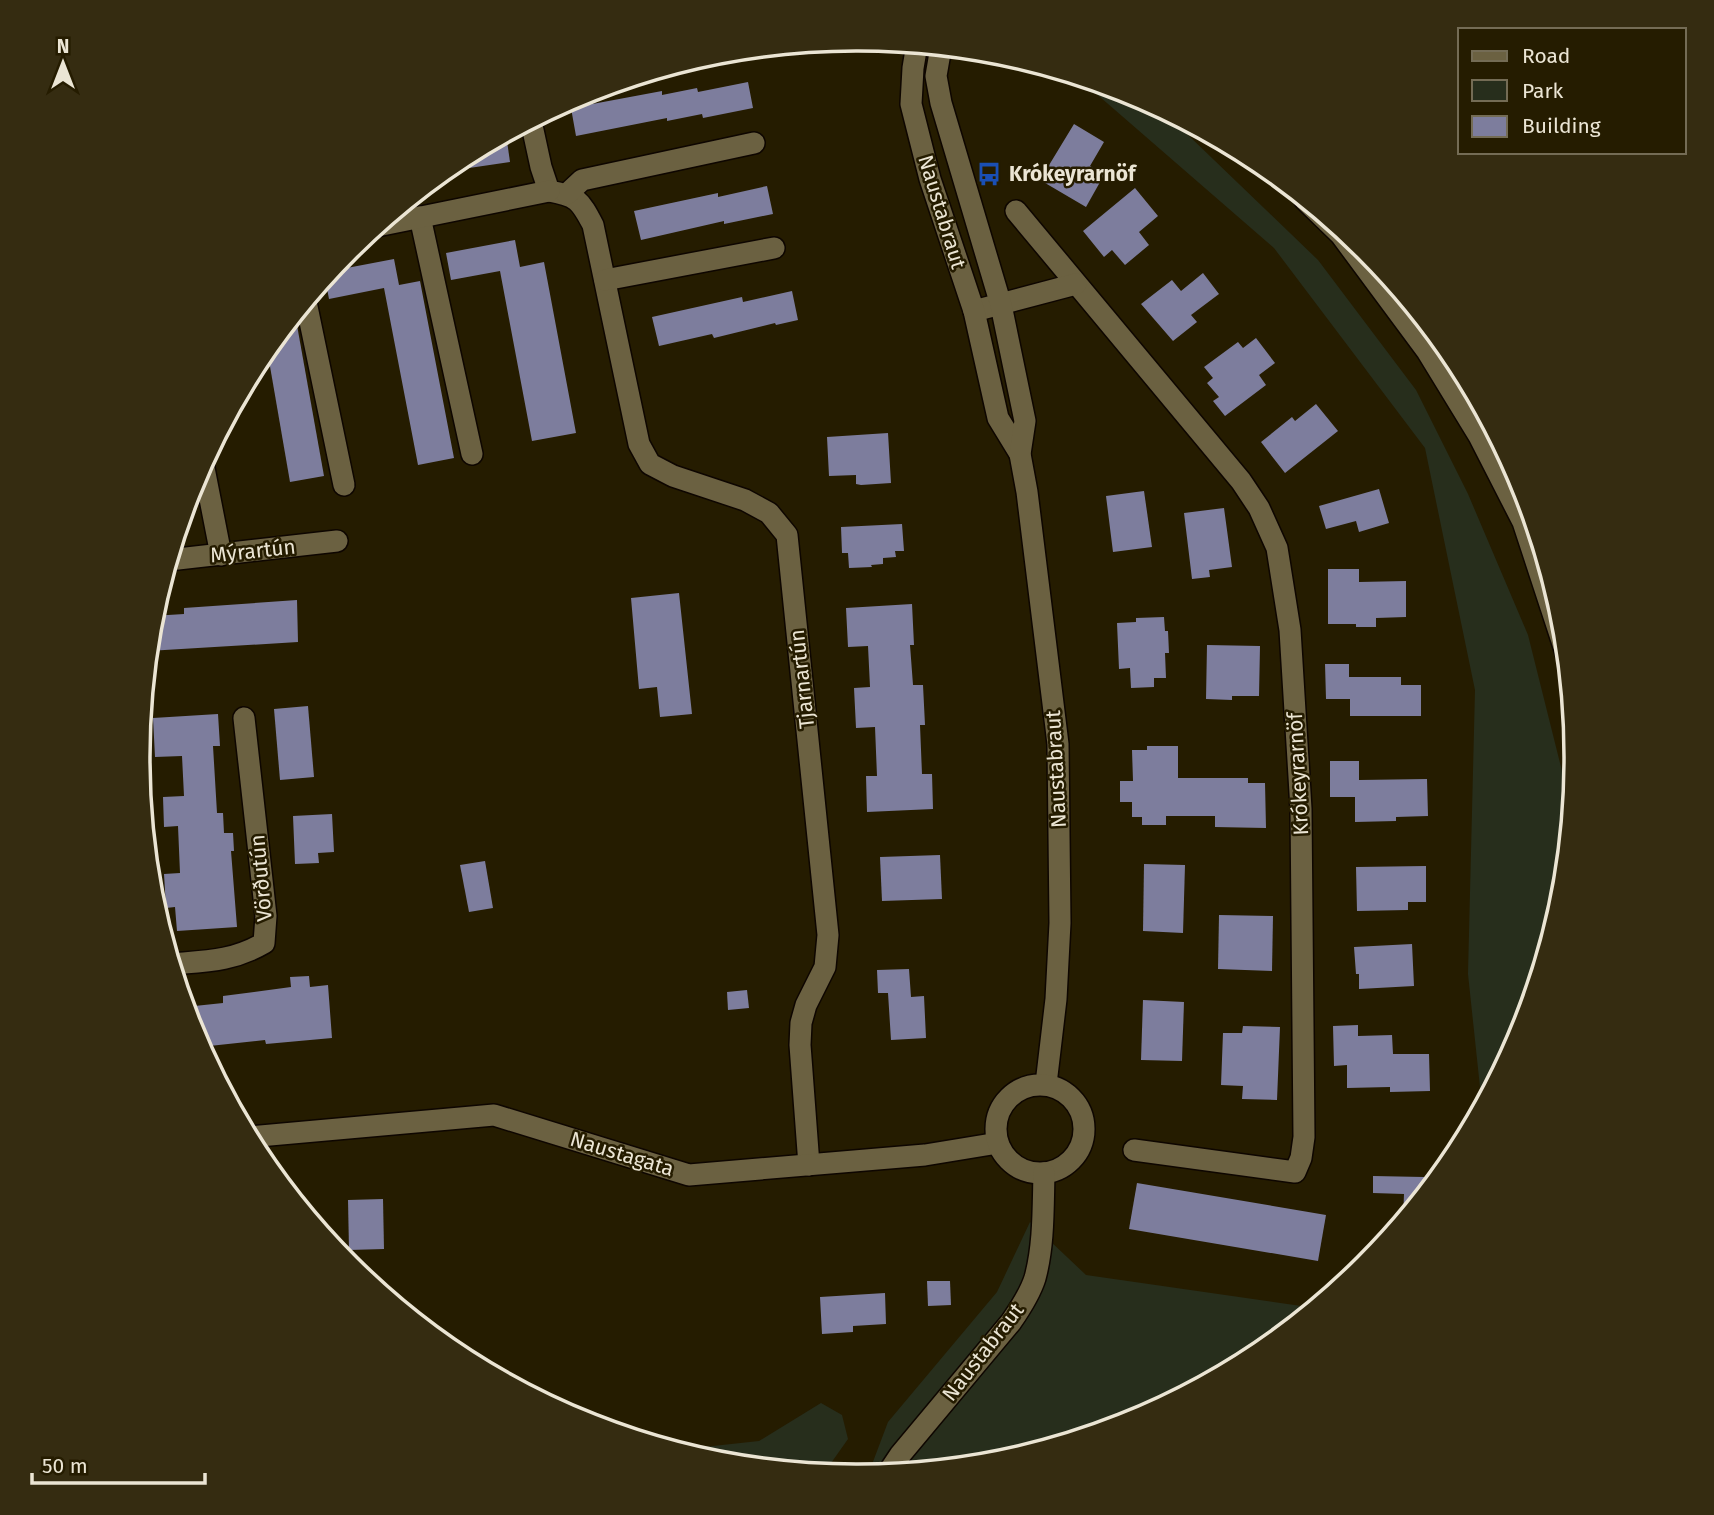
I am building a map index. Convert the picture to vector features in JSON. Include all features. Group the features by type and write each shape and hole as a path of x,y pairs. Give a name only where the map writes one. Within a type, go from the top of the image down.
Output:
{"street":[{"name":"Naustabraut","path":"915,53 911,104 930,179 974,311 998,418 1020,454"},
{"name":"Naustabraut","path":"939,56 936,76 941,103 1001,305 1025,421 1020,454 1058,744 1060,923 1056,999 1046,1084"},
{"name":"Tjarnartún","path":"533,130 541,167 558,192 582,204 593,225 639,444 650,464 673,476 745,500 769,513 787,535 828,935 825,967 806,1005 801,1023 800,1045 809,1165"},
{"path":"396,222 558,192 582,180 754,144"},
{"name":"Krókeyrarnöf","path":"1016,211 1209,441 1259,508 1277,548 1290,630 1301,809 1304,1105 1301,1158 1295,1172 1134,1150"},
{"path":"420,217 472,454"},
{"path":"605,280 774,248"},
{"path":"1363,264 1427,351 1479,436 1523,522 1533,552"},
{"path":"974,311 1076,284"},
{"path":"308,313 344,485"},
{"path":"207,481 221,555"},
{"name":"Mýrartún","path":"179,559 337,541"},
{"name":"Vörðutún","path":"181,963 229,959 247,954 264,943 266,916 244,718"},
{"path":"1046,1084 1060,1088 1072,1097 1080,1108 1085,1130 1079,1151 1070,1162 1058,1170 1032,1173 1011,1163 998,1143 998,1114 1006,1101 1017,1091 1031,1085 1046,1084"},
{"name":"Naustagata","path":"260,1135 494,1115 689,1175 925,1155 998,1143"},
{"name":"Naustabraut","path":"895,1463 1012,1322 1023,1304 1034,1280 1039,1256 1044,1173"}],"green space":[{"path":"1094,92 1185,132 1318,260 1416,390 1468,494 1528,635 1563,776 1558,850 1540,940 1526,985 1510,1028 1480,1090 1468,974 1475,690 1425,448 1274,248"},
{"path":"1030,1222 1086,1275 1302,1306 1250,1345 1210,1370 1170,1391 1084,1427 995,1451 903,1463 872,1464 888,1422 997,1292"},
{"path":"821,1403 842,1415 848,1439 831,1463 765,1458 703,1447 759,1441"}],"building":[{"path":"748,82 753,108 703,118 702,114 667,121 667,118 576,136 572,112 587,105 662,91 662,95 697,88 698,92"},
{"path":"1074,124 1104,142 1090,166 1104,175 1086,207 1040,180"},
{"path":"507,143 510,162 467,168"},
{"path":"767,186 773,214 724,224 724,221 641,240 634,211 718,193 718,197"},
{"path":"1135,188 1158,216 1139,232 1149,245 1125,265 1112,250 1104,257 1083,231"},
{"path":"515,240 520,267 544,262 576,433 532,441 500,271 451,280 446,253"},
{"path":"394,259 399,285 420,281 454,458 418,465 384,288 329,299 327,290 348,268"},
{"path":"1203,273 1219,294 1191,315 1197,322 1173,341 1141,304 1172,280 1181,291"},
{"path":"792,291 798,320 714,338 712,334 659,346 652,317 742,297 743,302"},
{"path":"297,326 324,476 290,482 270,364"},
{"path":"1256,338 1275,363 1259,375 1266,385 1225,416 1213,401 1219,397 1207,383 1213,378 1204,367 1238,342 1243,348"},
{"path":"1316,404 1338,431 1285,473 1261,442 1292,417 1295,421"},
{"path":"888,433 891,483 861,485 856,484 856,475 829,476 827,437"},
{"path":"1379,489 1389,523 1359,532 1356,521 1326,529 1319,506"},
{"path":"1144,491 1152,547 1113,552 1106,496"},
{"path":"1224,508 1232,567 1209,570 1210,577 1192,579 1184,513"},
{"path":"902,524 904,551 895,551 896,557 883,558 883,564 849,568 848,553 842,553 841,527"},
{"path":"1328,569 1359,569 1359,582 1406,581 1406,617 1376,618 1376,627 1328,624"},
{"path":"679,593 692,714 660,717 657,687 639,689 631,598"},
{"path":"297,600 298,642 159,650 165,615 184,614 184,608"},
{"path":"912,604 914,645 910,645 913,685 923,685 925,725 920,725 922,774 932,774 933,809 867,812 866,776 877,776 875,727 856,728 854,688 870,687 868,646 848,647 846,608"},
{"path":"1164,617 1169,653 1165,653 1166,678 1154,678 1154,687 1131,688 1130,668 1119,669 1117,623 1136,622 1136,618"},
{"path":"1207,645 1260,646 1259,696 1232,696 1232,700 1206,699"},
{"path":"1325,664 1349,664 1349,677 1401,677 1401,685 1421,685 1421,716 1350,716 1350,699 1326,699"},
{"path":"308,706 314,777 280,780 274,709"},
{"path":"218,714 220,746 213,746 217,813 223,813 224,833 233,833 234,851 231,851 237,927 177,931 175,907 167,908 164,874 180,873 178,826 164,827 163,797 184,796 182,756 155,757 153,718"},
{"path":"1147,746 1178,746 1178,778 1248,778 1248,783 1265,783 1266,828 1215,827 1215,816 1166,816 1166,825 1142,825 1142,817 1132,817 1132,802 1120,802 1120,781 1133,781 1132,750 1147,750"},
{"path":"1330,761 1359,761 1359,780 1427,779 1428,816 1396,817 1396,821 1355,822 1355,797 1330,797"},
{"path":"332,814 334,852 318,853 319,863 295,864 293,816"},
{"path":"940,855 942,899 882,901 880,857"},
{"path":"485,861 493,908 469,912 460,865"},
{"path":"1144,864 1185,865 1183,933 1143,931"},
{"path":"1426,866 1426,902 1408,902 1408,910 1357,911 1356,867"},
{"path":"1219,915 1273,916 1272,971 1218,969"},
{"path":"1412,944 1414,986 1359,989 1354,947"},
{"path":"909,969 911,997 924,996 926,1038 891,1040 888,993 878,993 877,970"},
{"path":"309,976 310,987 328,985 332,1038 266,1044 265,1040 212,1046 196,1006 223,1003 223,996 291,987 290,977"},
{"path":"747,990 749,1008 728,1010 727,992"},
{"path":"1143,1000 1184,1002 1182,1061 1141,1060"},
{"path":"1358,1025 1358,1036 1392,1035 1393,1054 1429,1054 1430,1091 1390,1092 1390,1087 1347,1088 1347,1065 1334,1066 1333,1026"},
{"path":"1243,1026 1280,1027 1277,1100 1242,1099 1243,1086 1221,1085 1223,1033 1242,1033"},
{"path":"1373,1176 1424,1177 1404,1205 1404,1194 1373,1193"},
{"path":"1137,1183 1326,1215 1318,1261 1129,1229"},
{"path":"383,1199 384,1249 349,1248 348,1200"},
{"path":"927,1281 950,1281 951,1305 928,1306"},
{"path":"885,1293 886,1324 853,1326 853,1332 822,1334 820,1297"}],"place":[{"name":"Krókeyrarnöf","path":"989,174"}]}
